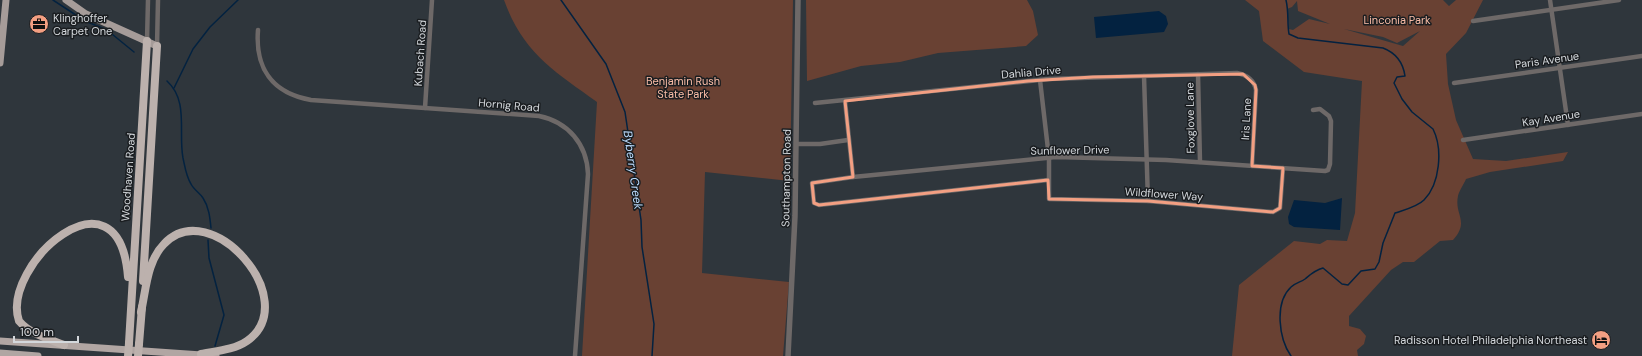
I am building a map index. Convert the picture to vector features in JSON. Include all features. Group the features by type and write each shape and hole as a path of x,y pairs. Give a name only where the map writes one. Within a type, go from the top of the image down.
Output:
{"highway":[{"name":"Woodhaven Road","path":"128,356 147,41"},
{"name":"Woodhaven Road","path":"138,356 157,46"},
{"path":"54,231 68,226 87,224 100,227 111,233 119,243 126,257 131,296"},
{"path":"141,312 151,264 159,249 169,239 182,232 195,231 210,235 231,245 244,257 255,273 263,297 263,318 256,333 246,342 232,348 201,354"},
{"path":"9,302 14,315 27,329 64,345"},
{"path":"0,341 216,356"},
{"path":"0,353 38,356"}],"main road":[{"path":"0,63 6,0"},
{"path":"66,0 86,14 157,46"}],"street":[{"name":"Woodhaven Road","path":"147,41 148,0"},
{"name":"Woodhaven Road","path":"157,46 158,0"},
{"name":"Kubach Road","path":"425,108 432,0"},
{"name":"Southampton Road","path":"788,356 795,229 798,0"},
{"path":"1550,0 1568,125"},
{"path":"1473,21 1619,0"},
{"name":"Hornig Road","path":"258,30 258,52 262,66 274,83 288,93 310,100 546,118 562,125 579,142 586,158 588,174 574,356"},
{"name":"Paris Avenue","path":"1454,83 1642,56"},
{"name":"Dahlia Drive","path":"815,103 845,102 1040,80 1237,73 1248,77"},
{"name":"Foxglove Lane","path":"1198,74 1200,162"},
{"path":"1144,76 1148,201"},
{"name":"Iris Lane","path":"1248,77 1255,85 1256,90 1252,166"},
{"path":"1040,80 1049,158 1048,180"},
{"path":"845,102 853,177"},
{"name":"Sunflower Drive","path":"1048,180 819,205 814,202 812,183 853,177 1049,158 1088,157 1200,162 1325,171 1328,170 1331,121 1330,116 1320,109 1313,110"},
{"name":"Kay Avenue","path":"1463,140 1642,114"},
{"path":"796,144 820,144 848,140"},
{"name":"Wildflower Way","path":"1048,180 1049,200 1148,201 1273,212 1280,208 1283,168"}],"highlighted area":[{"path":"1243,74 1255,85 1256,90 1252,166 1283,168 1280,208 1273,212 1148,201 1049,199 1048,180 819,205 814,203 812,183 853,177 845,101 1028,81 1093,77"}],"green space":[{"name":"Benjamin Rush State Park","path":"504,0 793,0 790,181 705,172 702,273 789,282 783,356 582,356 597,102 554,70 530,47 520,34"},
{"path":"806,0 1027,0 1033,11 1038,35 1026,46 938,53 900,62 861,66 807,81"},
{"name":"Linconia Park","path":"1245,0 1443,0 1449,6 1456,0 1483,0 1466,33 1446,54 1448,84 1456,120 1473,159 1506,161 1568,152 1563,161 1490,172 1466,179 1459,192 1457,203 1461,223 1460,228 1453,240 1440,241 1414,262 1403,262 1391,270 1349,316 1349,326 1360,329 1366,336 1364,344 1357,350 1358,356 1232,356 1239,285 1294,241 1320,244 1327,240 1347,241 1355,213 1362,81 1304,72 1263,41 1259,11","holes":["1297,1 1298,11 1330,24 1309,19 1293,30 1289,29 1287,9 1292,7","1344,29 1383,37 1397,43 1420,31 1403,46"]}],"water":[{"path":"1159,11 1166,16 1168,24 1164,32 1096,38 1094,17"},
{"path":"1342,198 1340,230 1294,227 1289,224 1288,217 1294,200 1325,203"}],"waterway":[{"path":"53,0 85,21 107,30 134,52"},
{"path":"174,88 193,49 210,27 238,0"},
{"name":"Byberry Creek","path":"561,0 606,64 625,112 641,220 642,247 654,324 652,356"},
{"path":"1286,0 1289,34 1298,38 1383,48 1395,55 1403,66 1405,76 1397,77 1394,83 1402,99 1412,112 1433,129 1439,156 1437,176 1434,185 1424,200 1418,205 1395,213 1383,243 1379,262 1375,269 1361,271 1348,285 1342,284 1323,268 1315,271 1291,287 1282,302 1280,311 1281,331 1291,356"},
{"path":"167,81 174,89 180,107 183,158 187,175 192,186 202,196 207,205 211,228"},
{"path":"208,240 209,258 224,315 215,346"}],"place":[{"name":"Klinghoffer Carpet One","path":"39,24"},
{"name":"Radisson Hotel Philadelphia Northeast","path":"1601,340"}]}
